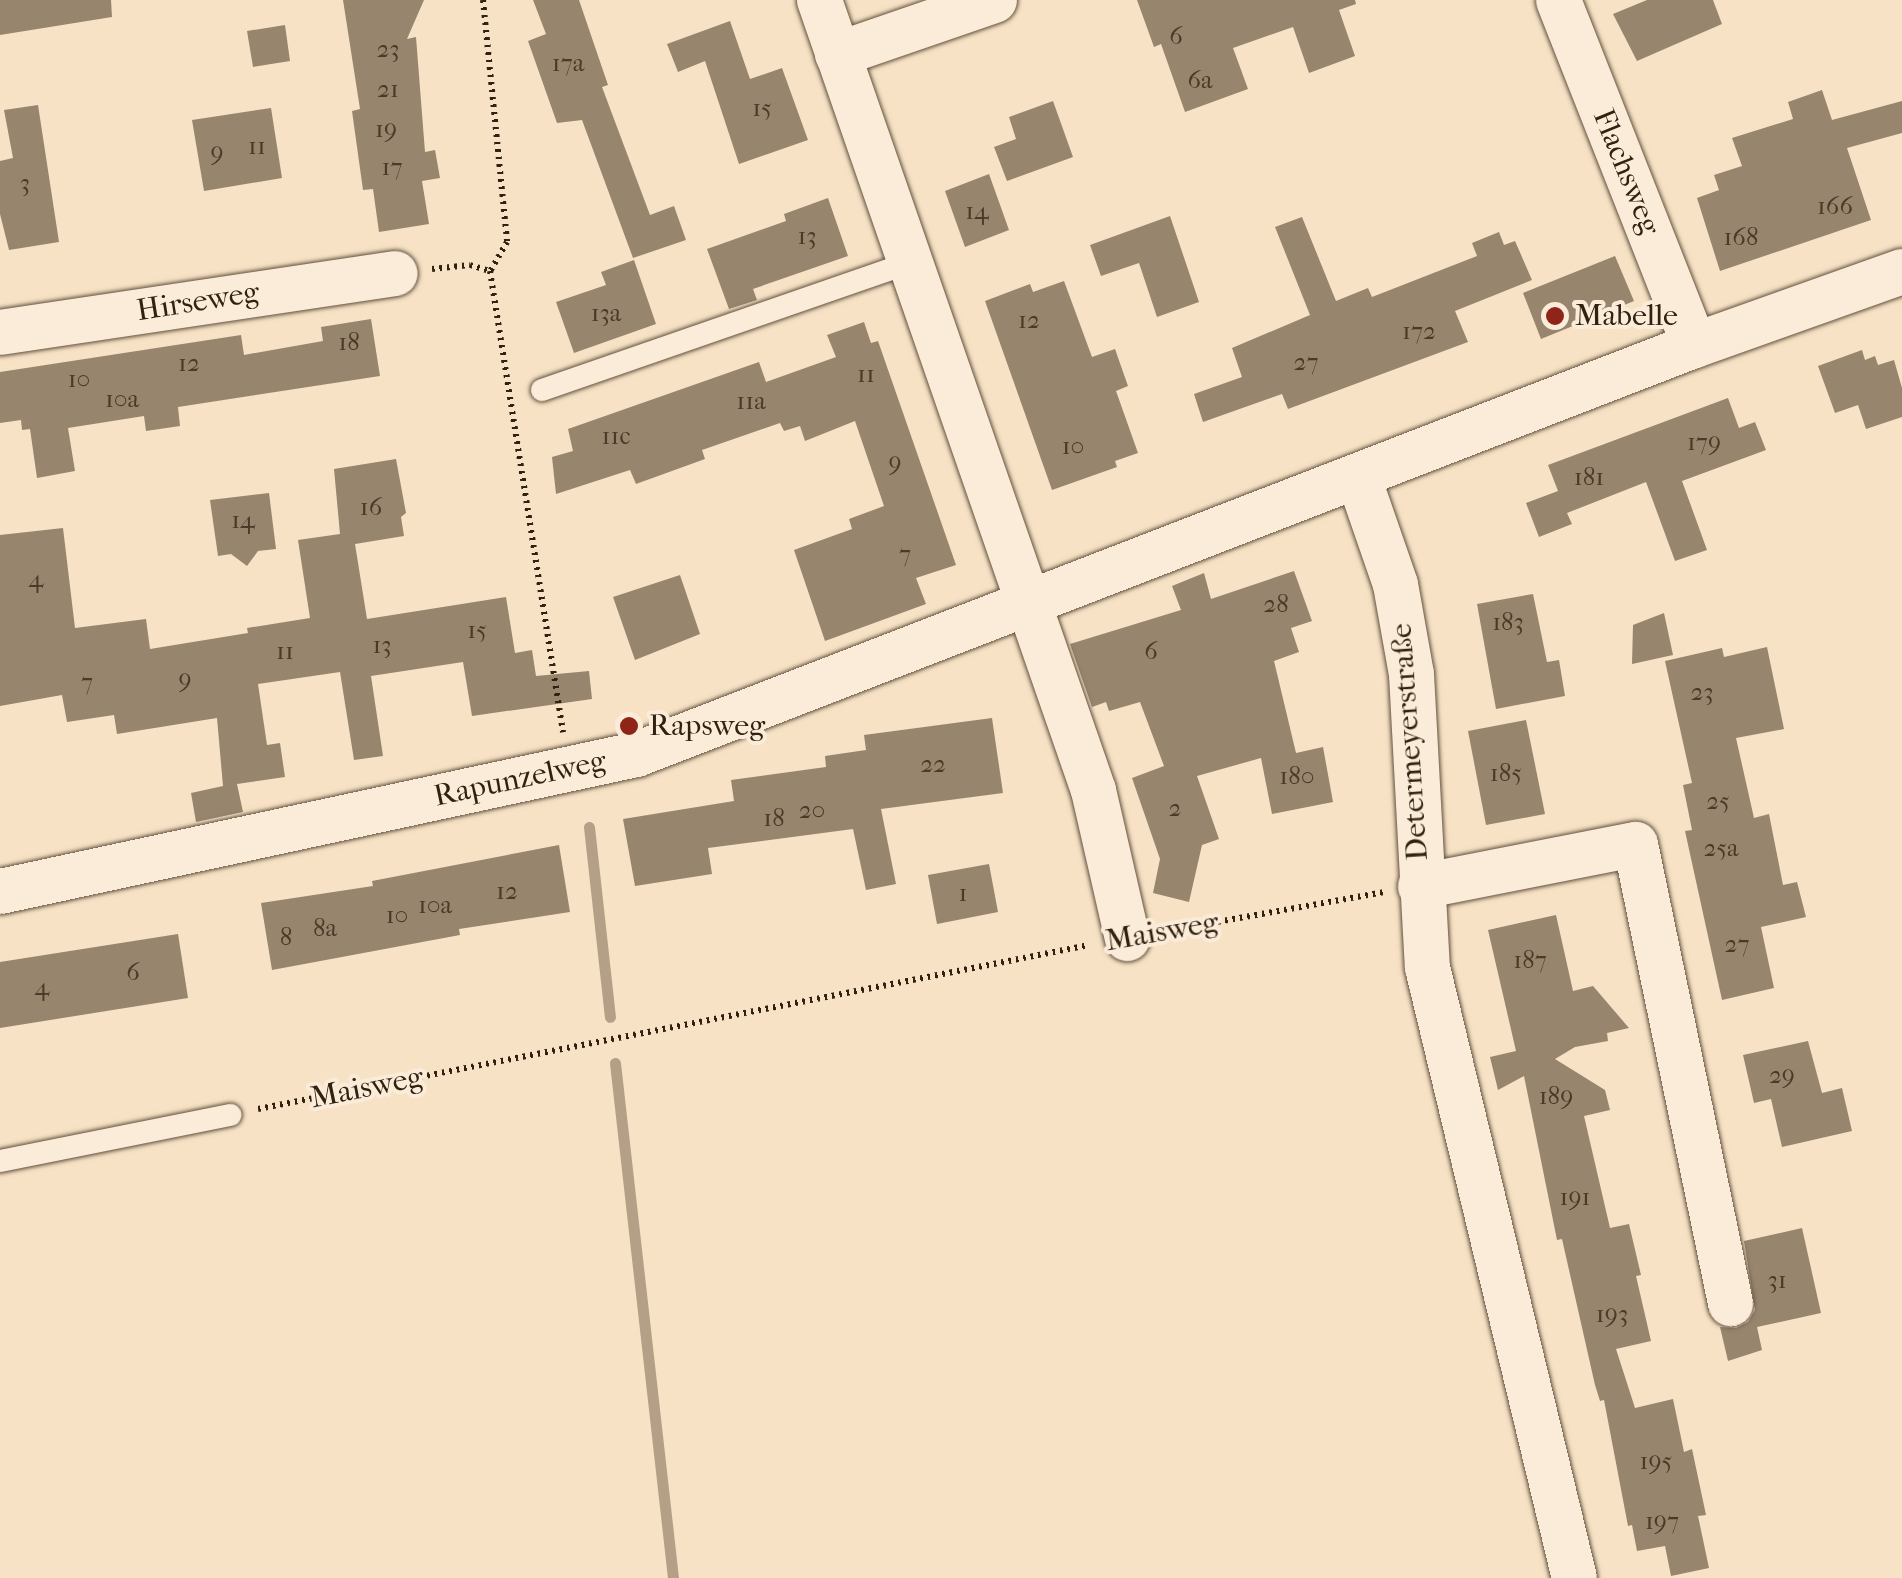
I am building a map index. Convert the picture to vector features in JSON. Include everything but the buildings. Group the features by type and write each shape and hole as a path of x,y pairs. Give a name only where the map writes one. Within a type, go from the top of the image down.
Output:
{"street":[{"path":"819,0 1093,790 1127,938"},
{"path":"838,54 994,0"},
{"name":"Flachsweg","path":"1558,0 1694,344"},
{"path":"1358,477 1694,344 1902,271"},
{"name":"Hirseweg","path":"0,332 395,273"},
{"name":"Rapunzelweg","path":"0,891 636,754 1358,477"},
{"name":"Determeyerstraße","path":"1358,477 1395,584 1411,674 1427,967 1574,1578"},
{"path":"1420,886 1635,844 1730,1303"}],"lane":[{"path":"542,390 911,262"},
{"path":"0,1160 230,1115"}],"path":[{"path":"395,273 470,265 490,271"},
{"name":"Maisweg","path":"230,1115 1127,938 1420,886"}],"waterway":[{"path":"589,827 610,1017"},
{"path":"615,1063 673,1578"}],"place":[{"name":"Mabelle","path":"1555,316"},
{"name":"Rapsweg","path":"629,726"}]}
